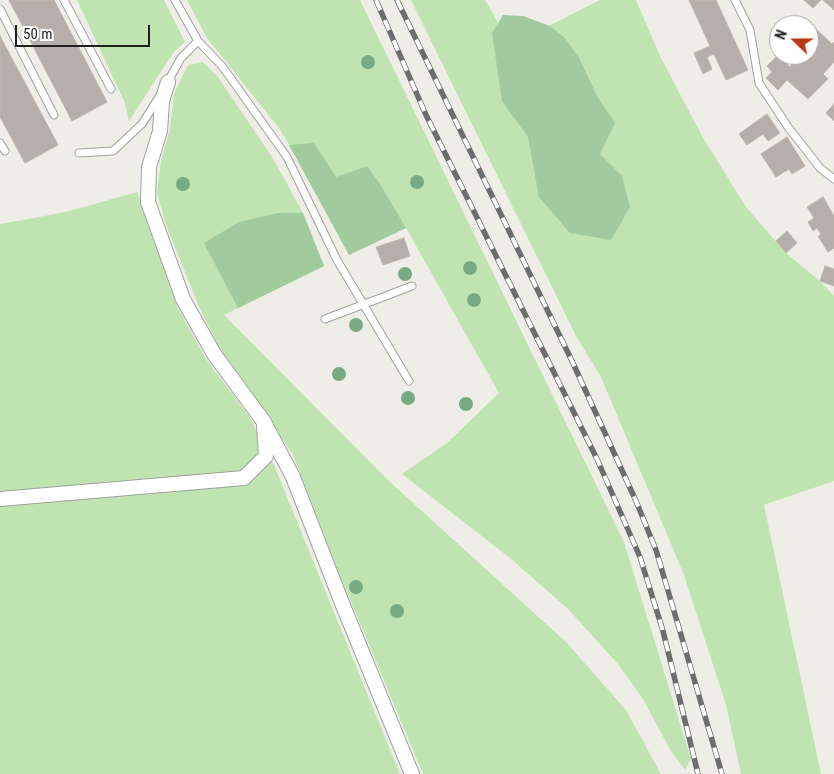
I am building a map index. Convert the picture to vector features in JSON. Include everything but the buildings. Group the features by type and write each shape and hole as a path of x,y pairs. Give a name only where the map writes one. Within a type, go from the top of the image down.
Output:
{"street":[{"path":"168,82 162,101 160,132 149,167 148,202 183,298 214,354 264,422 293,477 412,774"},
{"path":"0,499 244,478 266,456 264,422"}],"lane":[{"path":"64,0 111,89"},
{"path":"175,0 198,41 222,66 287,157 337,260 409,381"},
{"path":"735,0 750,30 759,83 788,127 820,168 834,179"},
{"path":"0,9 54,115"},
{"path":"79,153 113,150 142,124 181,58 198,41"},
{"path":"0,143 5,151"},
{"path":"326,319 363,303 412,286"}],"green space":[{"path":"77,0 164,0 185,42 173,53 129,121 125,103"},
{"path":"187,0 360,0 624,542 691,759 685,770 672,753 643,699 617,663 568,609 510,558 402,474 447,443 499,393 406,228 349,255 305,172 279,128 207,38"},
{"path":"411,0 485,0 511,45 600,0 636,0 660,56 702,136 746,207 786,253 820,281 834,296 834,481 764,505 821,774 741,774 726,705 684,575 601,377 576,336"},
{"path":"503,15 523,16 550,26 565,38 579,58 598,98 615,123 600,154 622,176 630,207 611,240 570,233 539,197 528,137 502,101 492,33"},
{"path":"203,62 218,77 274,160 303,213 324,266 224,315 390,482 566,642 626,710 661,774 423,774 342,580 293,455 250,390 221,351 200,309 166,225 157,193 161,161 170,129 174,94 188,65"},
{"path":"314,143 336,177 367,166 406,228 349,255 289,145"},
{"path":"137,192 177,306 206,359 249,416 274,465 400,774 0,774 0,224 66,212"},
{"path":"277,213 303,213 324,266 238,308 204,243 239,222"}],"railway":[{"path":"376,0 426,115 597,459 640,557 663,631 698,774"},
{"path":"397,0 572,361 636,501 656,550 722,774"}]}
